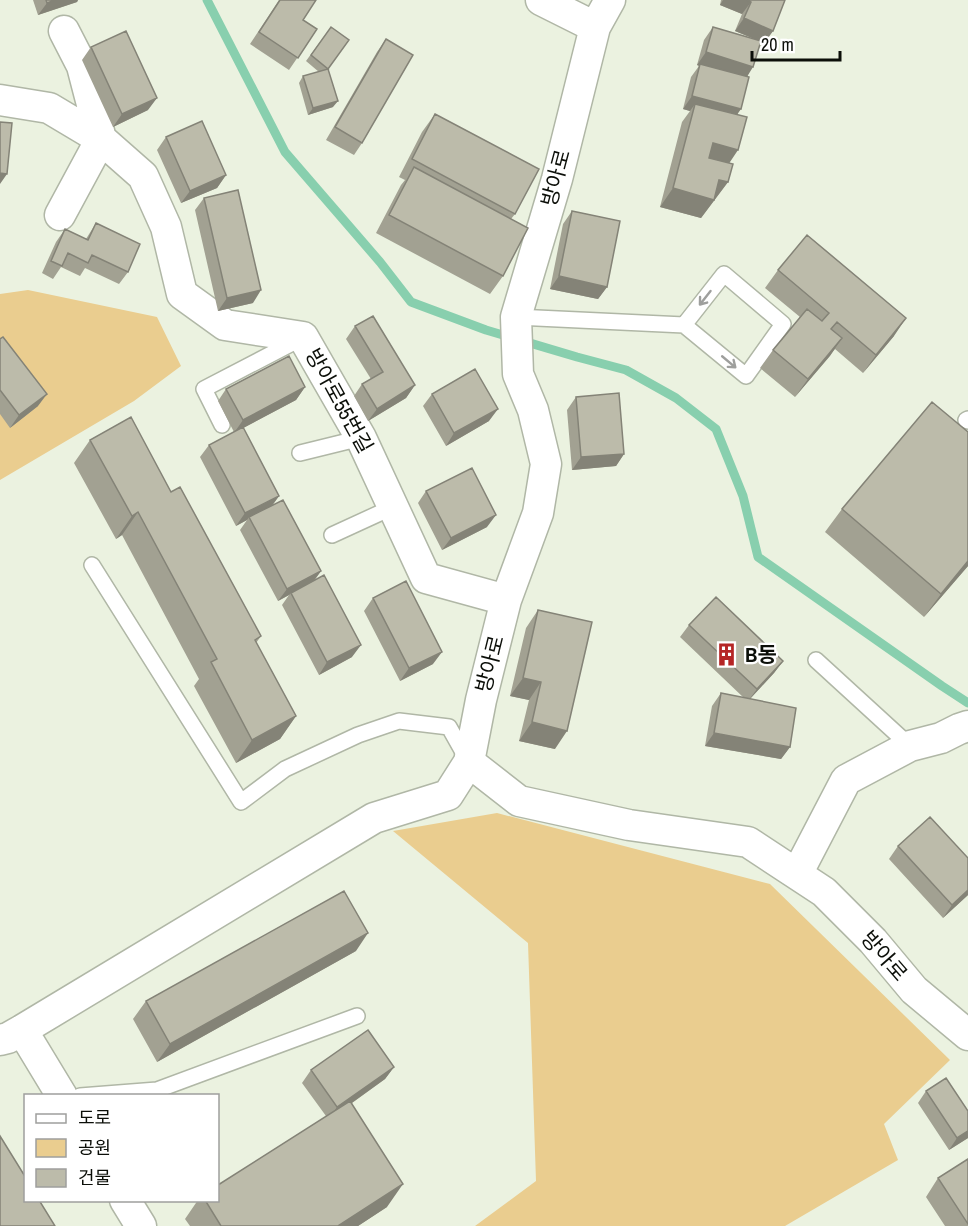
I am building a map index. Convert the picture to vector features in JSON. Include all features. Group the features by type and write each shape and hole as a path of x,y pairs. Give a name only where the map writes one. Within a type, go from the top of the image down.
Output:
{"street":[{"path":"541,0 594,27"},
{"name":"방아로","path":"610,0 594,27 557,179 516,317 518,374 533,410 546,464 538,513 506,600 481,700 469,762 519,801 629,825 748,842 824,892 873,941 914,990 968,1035"},
{"path":"60,215 101,139 82,66 64,31"},
{"name":"방아로55번길","path":"0,100 49,108 101,139 143,176 166,227 182,294 225,325 303,337 361,438 426,578 506,600"},
{"path":"797,874 846,780 910,746 941,738 964,727"},
{"path":"61,1094 11,1035 374,818 448,795 469,762"},
{"path":"126,1202 141,1226"}],"lane":[{"path":"516,317 684,325 746,376 783,324 724,274 684,325"},
{"path":"222,425 204,389 303,337"},
{"path":"300,453 361,438"},
{"path":"332,535 393,507"},
{"path":"92,565 241,802 285,769 358,735 399,720 449,727 469,762"},
{"path":"816,660 910,746"},
{"path":"95,1094 157,1090 357,1016"}],"green space":[{"path":"28,290 157,317 181,366 134,401 0,480 0,294"},
{"path":"497,813 770,884 950,1060 884,1124 898,1160 785,1226 475,1226 536,1181 528,943 393,831"}],"building":[{"path":"280,0 316,0 303,20 317,29 298,58 259,32"},
{"path":"747,0 785,0 773,31 744,18 751,2"},
{"path":"331,27 349,40 328,69 311,55"},
{"path":"713,27 761,41 753,67 706,52"},
{"path":"126,31 157,98 122,114 91,47"},
{"path":"386,39 413,55 362,143 335,127"},
{"path":"700,64 749,77 741,109 692,96"},
{"path":"328,69 338,101 313,108 303,76"},
{"path":"695,104 747,117 738,150 713,143 709,158 733,164 728,182 719,180 714,200 673,188"},
{"path":"435,114 539,169 515,214 412,159"},
{"path":"202,121 226,175 190,191 166,137"},
{"path":"0,122 12,123 7,174 0,173"},
{"path":"414,167 528,228 503,276 389,215"},
{"path":"238,190 261,290 227,298 204,198"},
{"path":"572,211 620,221 607,287 559,276"},
{"path":"96,223 140,244 128,272 92,255 88,263 68,253 62,266 51,261 65,229 88,240"},
{"path":"807,235 906,318 876,355 837,322 831,329 842,338 808,379 773,350 807,309 822,321 829,313 778,270"},
{"path":"373,316 415,385 377,409 362,384 383,372 355,326"},
{"path":"3,337 47,394 19,415 0,390 0,339"},
{"path":"289,356 305,387 243,420 226,389"},
{"path":"475,369 498,409 454,433 432,394"},
{"path":"619,393 624,454 581,457 576,397"},
{"path":"932,402 968,432 968,561 941,594 842,509"},
{"path":"131,417 171,492 180,487 261,636 255,640 296,716 252,740 211,662 217,659 138,512 132,516 90,440"},
{"path":"243,427 279,496 245,513 209,445"},
{"path":"472,468 496,515 451,538 426,491"},
{"path":"283,500 321,571 287,589 249,517"},
{"path":"324,575 361,645 327,662 291,593"},
{"path":"406,581 442,652 409,668 373,598"},
{"name":"B동","path":"716,597 783,661 757,689 689,625"},
{"path":"538,610 592,622 567,731 532,722 541,682 523,678"},
{"path":"721,693 796,708 790,747 714,733"},
{"path":"930,817 968,858 968,890 952,905 898,846"},
{"path":"344,891 368,933 170,1044 146,1001"},
{"path":"368,1030 394,1067 337,1107 311,1070"},
{"path":"946,1078 968,1111 968,1131 957,1138 926,1091"},
{"path":"350,1101 403,1184 338,1226 221,1226 206,1202 219,1202 219,1184"},
{"path":"0,1136 24,1175 24,1202 40,1202 55,1226 0,1226"},
{"path":"968,1159 968,1224 938,1178"}],"waterway":[{"path":"207,0 285,152 380,262 411,302 486,330 626,370 676,398 716,429 743,496 758,557 968,703"}],"place":[{"name":"B동","path":"727,655"}]}
